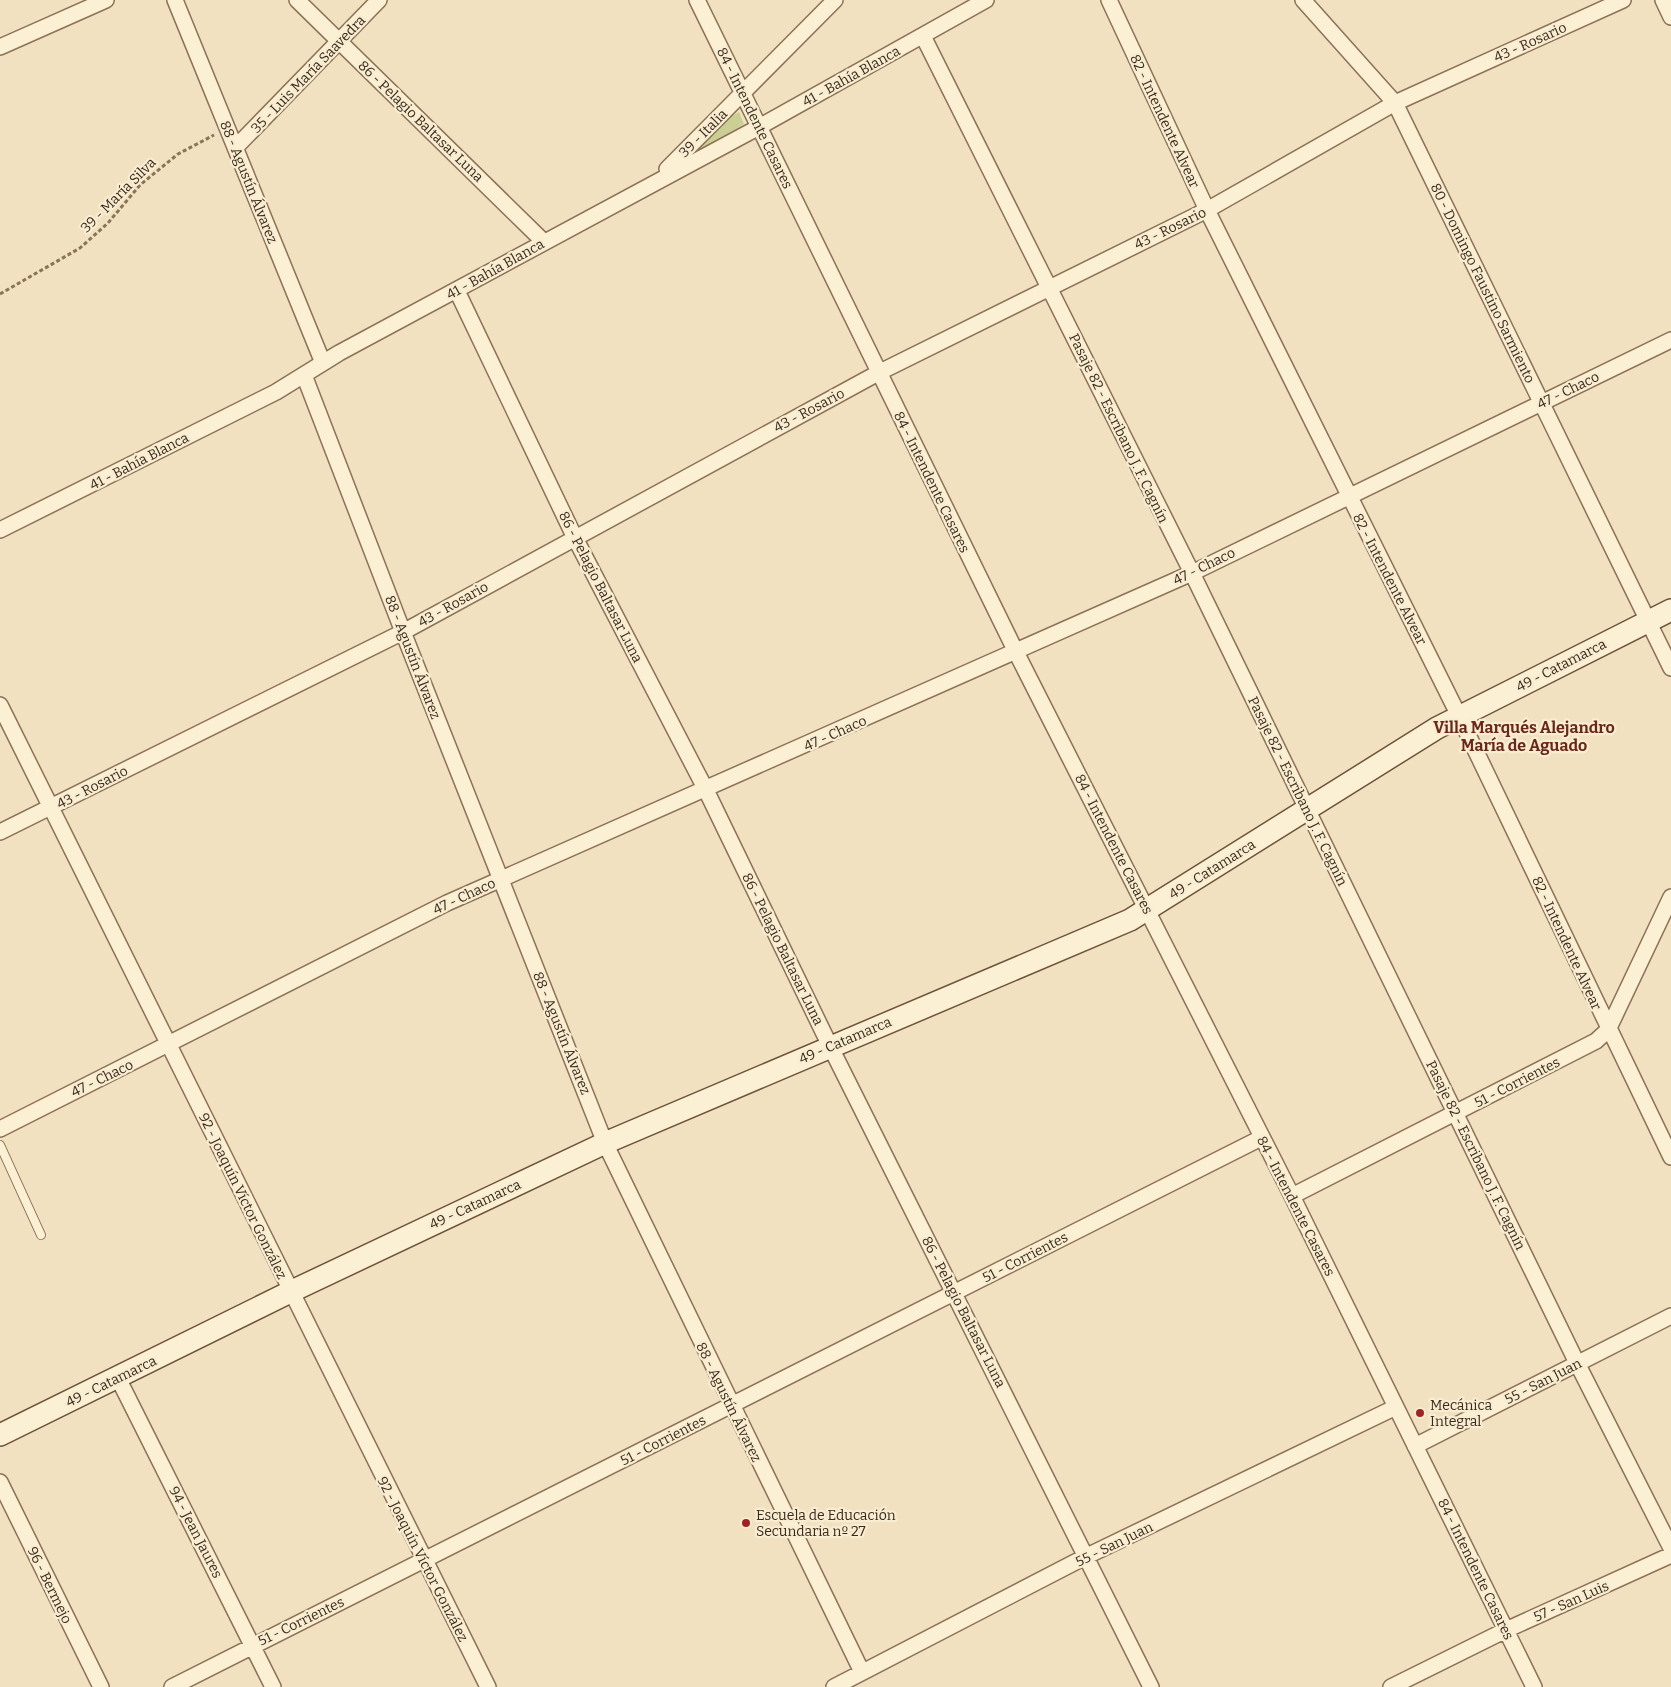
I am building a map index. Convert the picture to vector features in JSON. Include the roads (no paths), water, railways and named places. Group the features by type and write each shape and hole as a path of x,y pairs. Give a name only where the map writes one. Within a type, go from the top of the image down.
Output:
{"street":[{"path":"0,47 106,0"},
{"name":"88 - Agustín Álvarez","path":"175,0 323,363"},
{"name":"86 - Pelagio Baltasar Luna","path":"297,0 544,242"},
{"name":"35 - Luis María Saavedra","path":"236,147 380,0"},
{"name":"84 - Intendente Casares","path":"697,0 1016,652 1292,1196 1534,1687"},
{"name":"39 - Italia","path":"656,181 835,0"},
{"name":"41 - Bahía Blanca","path":"0,530 276,392 323,363 656,181 759,127 986,0"},
{"name":"82 - Intendente Alvear","path":"1109,0 1207,210 1459,716 1608,1030 1671,1157"},
{"name":"80 - Domingo Faustino Sarmiento","path":"1303,0 1394,103 1671,668"},
{"name":"43 - Rosario","path":"0,832 403,632 574,536 878,373 1207,210 1394,103 1624,0"},
{"path":"1663,0 1671,17"},
{"name":"Pasaje 82 - Escribano J. F. Cagnín","path":"923,36 1192,573 1455,1113 1671,1548"},
{"name":"86 - Pelagio Baltasar Luna","path":"457,291 574,536 706,790 830,1046 1151,1687"},
{"name":"47 - Chaco","path":"0,1129 447,903 706,790 1192,573 1671,340"},
{"name":"88 - Agustín Álvarez","path":"304,376 605,1143 862,1672"},
{"name":"49 - Catamarca","path":"0,1435 290,1292 605,1143 1130,920 1306,809 1459,716 1671,610"},
{"name":"92 - Joaquín Víctor González","path":"0,705 290,1292 488,1687"},
{"name":"51 - Corrientes","path":"1292,1196 1596,1041 1608,1030 1671,897"},
{"name":"51 - Corrientes","path":"172,1687 1261,1138"},
{"name":"55 - San Juan","path":"1415,1446 1671,1316"},
{"name":"94 - Jean Jaures","path":"118,1378 273,1687"},
{"name":"55 - San Juan","path":"834,1687 1085,1557 1396,1407"},
{"name":"96 - Bermejo","path":"0,1482 101,1687"},
{"name":"57 - San Luis","path":"1391,1687 1506,1630 1671,1555"}],"lane":[{"path":"0,1145 41,1235"}],"place":[{"name":"Mecánica Integral","path":"1420,1413"},
{"name":"Escuela de Educación Secundaria nº 27","path":"746,1523"}],"district":[{"name":"Villa Marqués Alejandro María de Aguado","path":"1524,736"}]}
